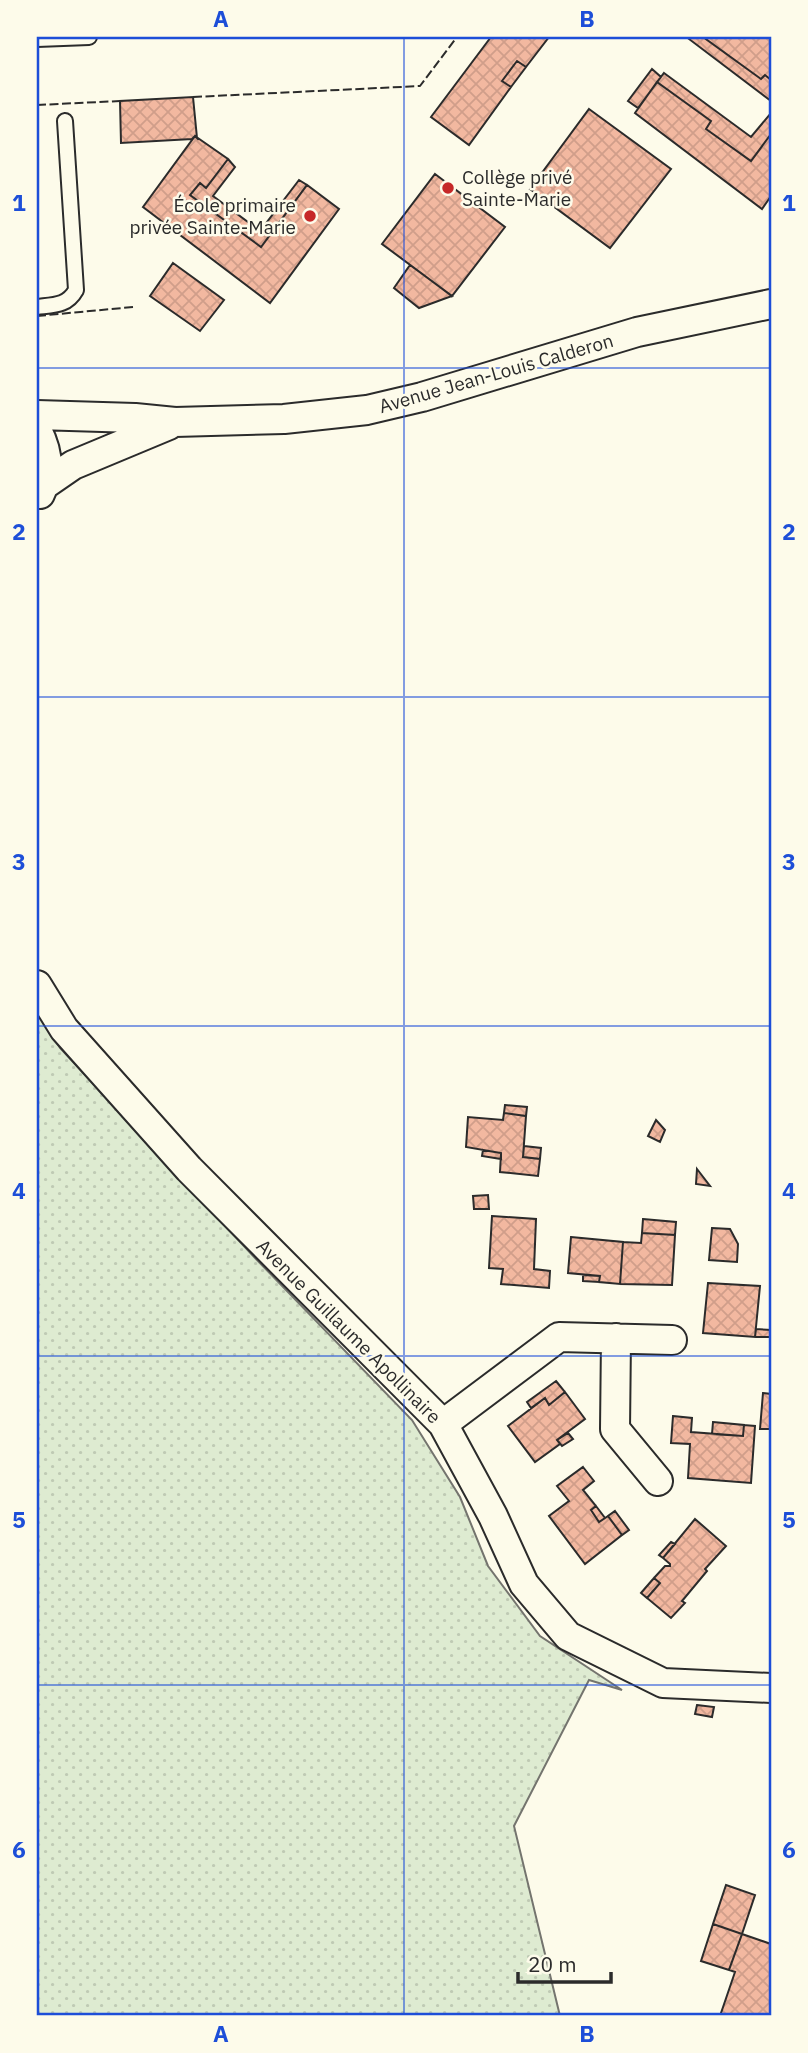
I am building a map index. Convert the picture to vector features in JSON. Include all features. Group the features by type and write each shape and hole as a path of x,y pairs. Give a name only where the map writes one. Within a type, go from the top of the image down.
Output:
{"street":[{"name":"Avenue Jean-Louis Calderon","path":"37,415 175,422 284,419 396,405 637,332 771,304"},
{"name":"Avenue Jean-Louis Calderon","path":"41,493 73,466 175,422"},
{"name":"Avenue Jean-Louis Calderon","path":"37,430 45,445 48,466 41,493"},
{"name":"Avenue Guillaume Apollinaire","path":"37,985 64,1029 189,1168 443,1424 493,1516 524,1584 568,1636 663,1683 771,1688"},
{"path":"443,1424 559,1337 672,1340"},
{"path":"616,1338 615,1429 658,1481"}],"lane":[{"path":"37,39 89,37"},
{"path":"37,307 62,305 76,290 65,121"}],"green space":[{"path":"37,1011 60,1048 256,1259 412,1420 460,1497 488,1566 540,1636 622,1690 589,1680 514,1826 560,2016 37,2016"}],"building":[{"path":"491,37 549,37 526,67 517,61 502,81 511,87 469,145 431,117"},
{"path":"703,37 761,79 765,75 771,80 771,101 689,39"},
{"path":"703,37 770,37 771,80 765,75 761,79"},
{"path":"517,61 526,67 511,87 502,81"},
{"path":"652,69 661,77 638,108 628,101"},
{"path":"664,73 751,137 771,113 771,134 751,161 706,129 711,121 657,82"},
{"path":"657,82 711,121 706,129 751,161 771,134 771,196 762,209 635,113"},
{"path":"193,97 197,138 195,136 192,139 121,143 120,101"},
{"path":"589,109 671,169 610,248 530,189"},
{"path":"195,136 228,159 206,188 200,183 190,195 261,247 307,185 339,209 270,303 143,207"},
{"path":"228,159 235,167 213,196 260,231 299,180 307,185 261,247 190,195 200,183 206,188"},
{"path":"435,174 505,227 452,296 382,244"},
{"path":"173,263 224,300 200,331 150,296"},
{"path":"410,265 452,296 419,308 394,288"},
{"path":"505,1105 527,1107 526,1116 504,1113"},
{"path":"504,1113 526,1116 523,1157 540,1159 538,1176 500,1172 501,1153 466,1147 468,1117 503,1120"},
{"path":"656,1120 665,1130 660,1142 648,1136"},
{"path":"524,1146 541,1148 540,1159 523,1157"},
{"path":"483,1150 501,1153 501,1159 482,1156"},
{"path":"697,1169 710,1186 696,1184"},
{"path":"488,1195 489,1209 474,1209 473,1196"},
{"path":"492,1216 536,1219 534,1269 550,1271 549,1288 501,1284 503,1269 489,1268"},
{"path":"643,1219 676,1222 675,1235 642,1233"},
{"path":"712,1228 730,1229 738,1244 737,1262 709,1260"},
{"path":"642,1233 675,1235 672,1285 620,1284 623,1242 641,1243"},
{"path":"571,1237 623,1242 620,1284 599,1282 600,1276 568,1273"},
{"path":"583,1275 600,1276 599,1282 583,1281"},
{"path":"708,1283 760,1286 755,1337 703,1333"},
{"path":"756,1329 771,1330 771,1337 755,1337"},
{"path":"556,1381 565,1392 549,1405 545,1398 531,1408 527,1402"},
{"path":"565,1392 585,1419 557,1440 560,1444 535,1462 508,1426 545,1398 549,1405"},
{"path":"763,1393 771,1394 771,1429 760,1429"},
{"path":"673,1416 692,1418 691,1432 743,1436 744,1425 755,1426 751,1483 688,1478 690,1444 671,1443"},
{"path":"713,1422 744,1425 743,1436 712,1434"},
{"path":"568,1433 573,1439 562,1446 557,1440"},
{"path":"583,1467 594,1481 583,1490 596,1506 591,1510 599,1522 608,1516 622,1535 585,1564 549,1516 569,1501 557,1486"},
{"path":"596,1506 605,1518 599,1522 591,1510"},
{"path":"615,1511 629,1530 622,1535 608,1516"},
{"path":"695,1519 726,1546 705,1569 707,1571 682,1601 685,1603 671,1618 647,1598 660,1583 654,1578 665,1566 670,1566 663,1558"},
{"path":"671,1542 675,1544 663,1558 659,1555"},
{"path":"654,1578 660,1583 647,1598 641,1593"},
{"path":"697,1705 714,1707 712,1717 695,1714"},
{"path":"726,1885 755,1895 742,1934 713,1924"},
{"path":"713,1924 742,1934 729,1970 701,1961"},
{"path":"742,1934 771,1944 771,2016 720,2016 735,1972 729,1970"}],"fence":[{"path":"193,97 420,86 457,37"},
{"path":"37,105 120,101"},
{"path":"37,316 133,307"}],"place":[{"name":"Collège privé Sainte-Marie","path":"448,188"},
{"name":"École primaire privée Sainte-Marie","path":"310,216"}]}
